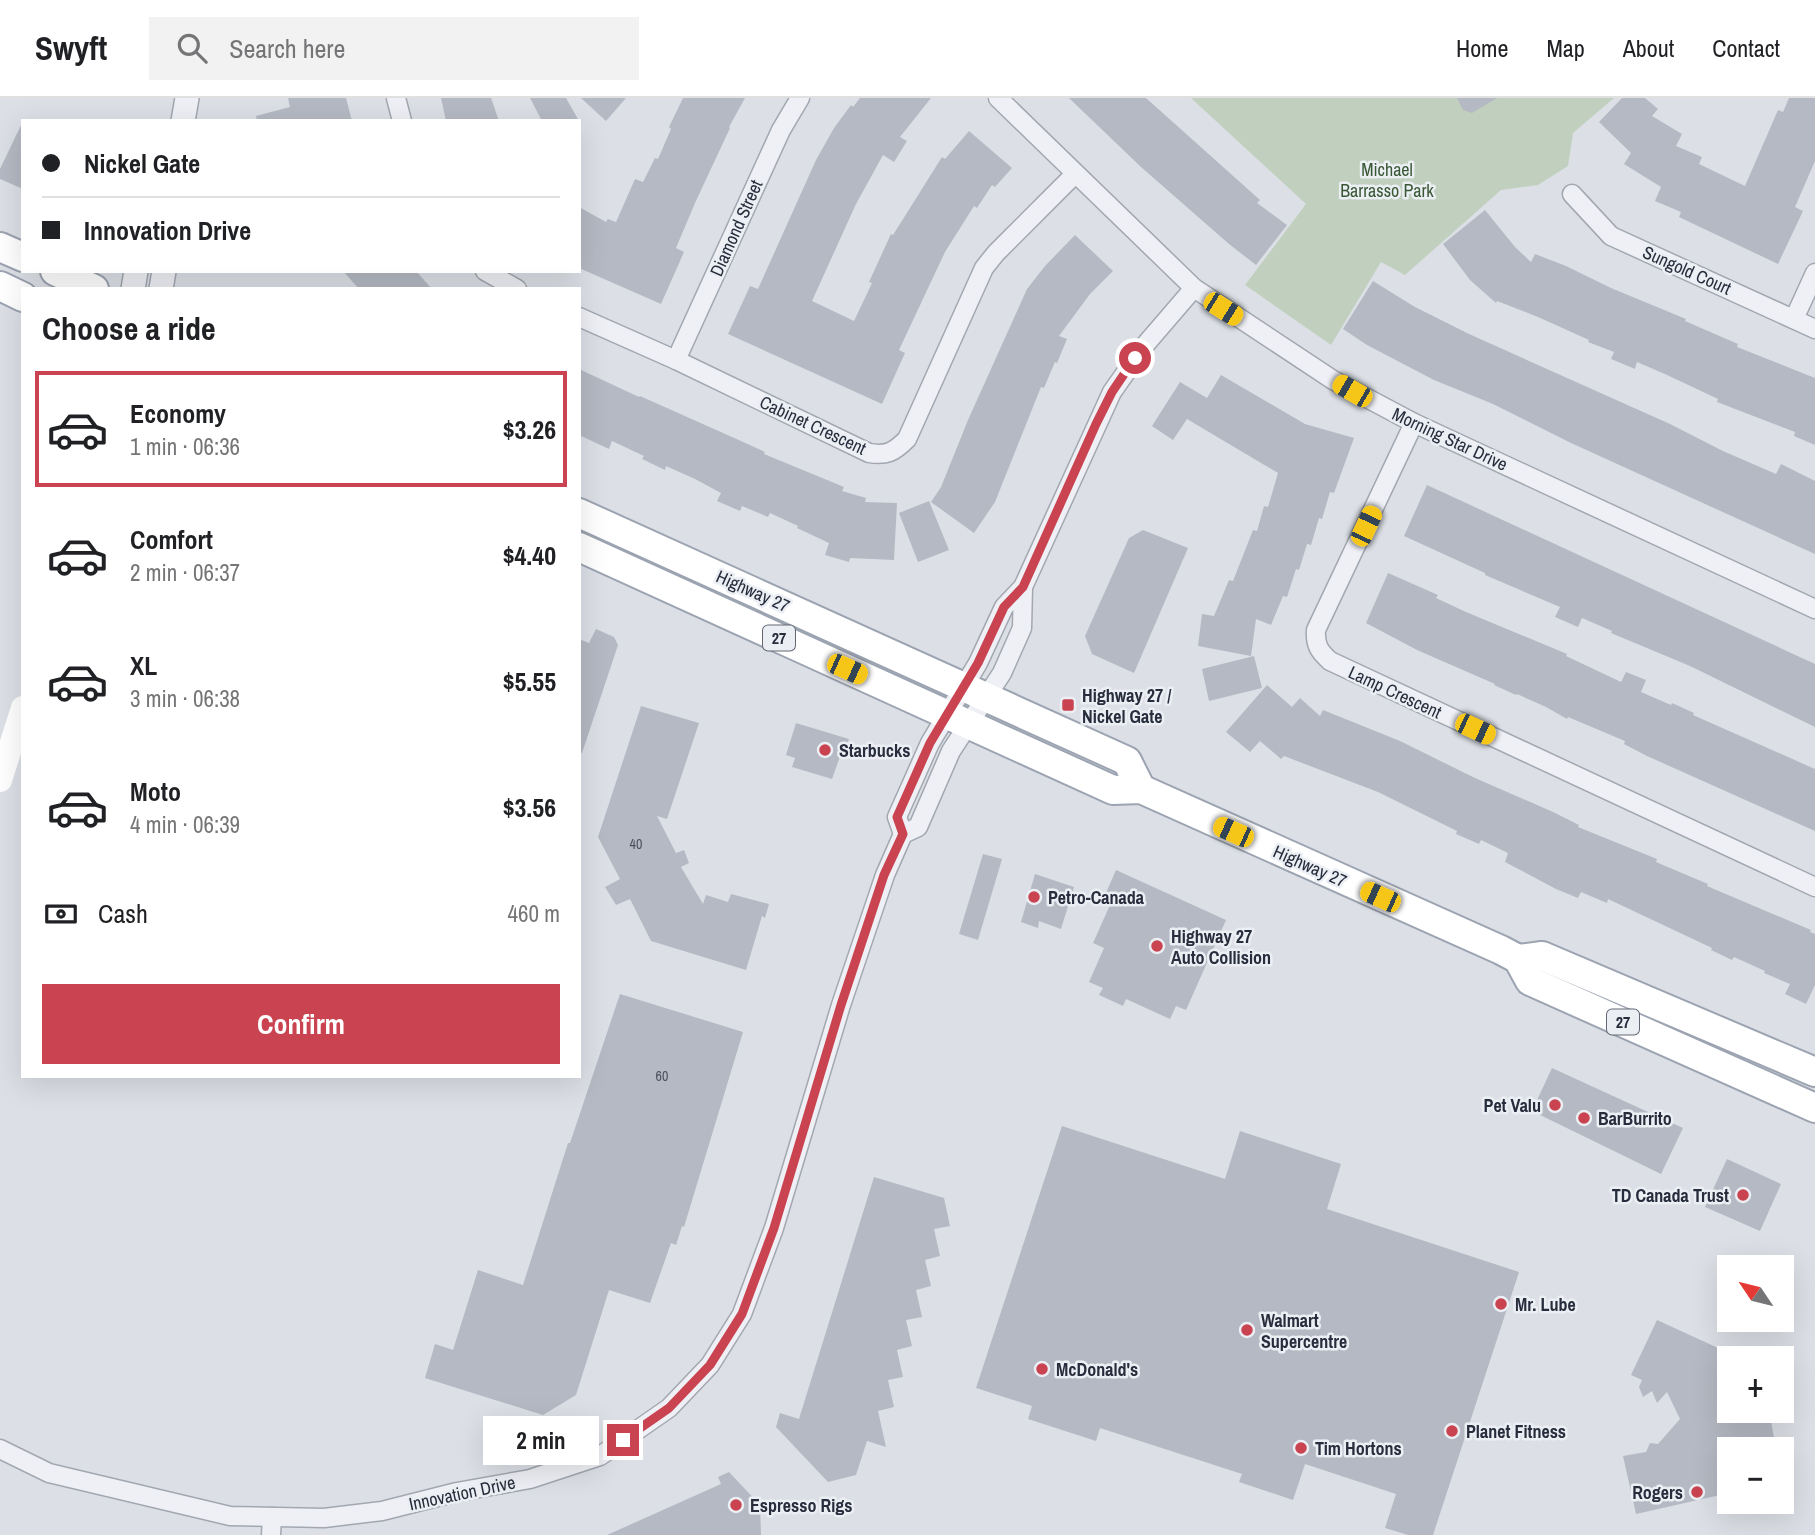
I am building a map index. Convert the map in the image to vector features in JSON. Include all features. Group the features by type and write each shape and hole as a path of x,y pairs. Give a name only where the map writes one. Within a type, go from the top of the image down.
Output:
{"main road":[{"path":"0,247 21,256"},
{"path":"59,273 90,287"},
{"path":"0,286 21,296"},
{"name":"Highway 27","path":"581,514 1127,761 1141,789"},
{"name":"Highway 27","path":"581,548 1113,790 1141,789 1518,959 1542,956 1815,1072"},
{"path":"0,780 21,714"},
{"name":"Highway 27","path":"1518,959 1531,981 1815,1108"}],"street":[{"path":"183,119 187,98"},
{"path":"396,98 401,119"},
{"name":"Diamond Street","path":"676,360 781,130 800,98"},
{"name":"Morning Star Drive","path":"998,98 1194,288 1333,380 1414,423 1815,609"},
{"name":"Cabinet Crescent","path":"581,318 676,360 869,453 884,455 894,452 907,439 984,268 1075,174"},
{"name":"Sungold Court","path":"1572,194 1612,236 1815,329"},
{"path":"489,273 513,287"},
{"path":"1794,319 1815,273"},
{"path":"975,692 978,663 1004,607 1023,587 1112,392 1145,345 1194,288"},
{"name":"Lamp Crescent","path":"1414,423 1316,630 1315,642 1320,652 1330,661 1815,887"},
{"path":"958,720 975,692 1002,673 1022,628 1023,587"},
{"name":"Innovation Drive","path":"0,1449 49,1473 271,1526 382,1511 457,1492 530,1479 600,1456 669,1408 710,1365 742,1314 774,1228 841,1005 884,875 903,834 897,817 930,743 958,720 975,692"}],"green space":[{"name":"Michael Barrasso Park","path":"1191,98 1614,98 1573,133 1568,166 1538,185 1501,190 1405,275 1381,262 1331,345 1245,285 1306,204"}],"building":[{"path":"288,98 346,98 351,119 257,119 256,116 290,107"},
{"path":"441,98 491,98 498,119 446,119"},
{"path":"530,98 566,98 578,119 541,119"},
{"path":"581,98 626,98 606,121"},
{"path":"683,98 745,98 729,127 676,248 684,252 661,304 581,269 581,208 606,222 608,219 616,222 635,179 643,182 655,158 658,159 671,129 669,127"},
{"path":"860,98 931,98 900,137 907,141 894,162 883,155 856,204 812,301 854,321 891,234 893,235 942,157 945,159 969,131 1012,168 995,187 992,185 977,208 974,206 945,252 899,350 905,353 882,404 728,334 750,286 758,289 816,160 834,128 851,105 853,107"},
{"path":"1069,98 1146,98 1260,200 1257,203 1287,225 1256,265 1141,167"},
{"path":"1457,98 1497,98 1472,113 1463,110"},
{"path":"1622,98 1645,98 1658,109 1652,116 1682,134 1676,146 1702,157 1699,164 1745,186 1778,110 1783,112 1789,98 1815,98 1815,161 1795,207 1803,211 1778,264 1679,217 1681,212 1655,201 1661,187 1624,164 1631,153 1599,122"},
{"path":"21,125 21,188 0,179 0,169"},
{"path":"1485,210 1531,262 1535,254 1566,266 1686,319 1685,321 1738,344 1737,347 1815,378 1815,445 1794,436 1795,432 1717,402 1718,399 1637,362 1635,369 1611,359 1614,352 1538,317 1497,301 1496,303 1470,280 1443,244"},
{"path":"1075,235 1113,271 1090,294 1059,336 1067,339 1057,363 1055,362 1044,388 1041,387 995,502 974,533 931,502 941,487 1027,289"},
{"path":"345,273 418,273 430,287 357,287"},
{"path":"1373,281 1415,307 1469,334 1670,424 1723,451 1776,474 1781,464 1815,481 1815,554 1571,443 1493,404 1434,380 1367,345 1343,329"},
{"path":"581,370 765,452 764,454 844,487 842,491 866,498 865,502 897,503 894,560 850,558 849,562 825,555 829,543 797,528 798,526 770,513 768,517 742,506 740,511 717,501 721,493 666,466 665,470 642,459 644,456 612,441 609,449 581,436"},
{"path":"1221,375 1305,424 1354,438 1334,493 1330,492 1322,519 1319,518 1311,545 1307,544 1287,597 1283,596 1271,625 1256,619 1251,656 1198,646 1202,614 1214,616 1229,580 1233,581 1253,530 1257,531 1264,506 1268,507 1278,473 1187,419 1173,440 1152,426 1180,382 1207,398"},
{"path":"1427,485 1815,664 1815,727 1690,666 1582,618 1578,627 1555,617 1560,607 1404,536"},
{"path":"929,501 949,550 918,562 899,513"},
{"path":"1143,530 1188,548 1134,673 1092,654 1085,636 1129,538"},
{"path":"1388,573 1438,595 1436,598 1466,612 1567,654 1566,656 1621,682 1626,672 1646,680 1641,692 1671,705 1672,703 1815,769 1815,831 1647,756 1624,744 1625,741 1568,717 1567,719 1546,707 1417,650 1366,623"},
{"path":"596,629 614,637 618,645 582,753 581,640 589,643"},
{"path":"1254,656 1262,688 1209,701 1202,669"},
{"path":"1267,685 1292,707 1300,698 1320,716 1323,710 1400,741 1553,812 1579,825 1578,827 1657,859 1656,862 1708,884 1707,886 1811,930 1810,932 1815,934 1815,985 1806,1004 1785,994 1790,984 1764,973 1765,971 1734,957 1732,960 1608,899 1607,903 1581,892 1578,898 1556,889 1505,862 1508,853 1481,840 1479,844 1456,834 1457,831 1378,792 1284,756 1281,759 1260,741 1250,752 1226,732"},
{"path":"641,706 699,723 667,819 657,816 676,853 684,850 689,863 681,867 703,904 706,895 728,902 731,894 769,904 765,918 762,916 746,970 651,941 630,899 616,905 605,887 620,879 598,837"},
{"path":"796,723 849,739 832,779 792,767 795,758 786,755"},
{"name":"Petro-Canada","path":"983,854 1002,859 978,940 959,934"},
{"name":"Highway 27 Auto Collision","path":"1116,870 1226,920 1186,1010 1176,1006 1170,1019 1126,999 1123,1006 1099,995 1103,988 1089,982 1104,948 1093,943 1110,905 1102,902"},
{"path":"1035,874 1074,887 1061,929 1039,921 1038,928 1021,922"},
{"path":"620,994 743,1032 684,1227 682,1226 676,1245 671,1243 650,1303 609,1290 576,1395 543,1415 425,1378 435,1344 453,1350 478,1270 523,1285 568,1143"},
{"path":"1552,1068 1683,1128 1661,1174 1532,1111"},
{"name":"Walmart Supercentre","path":"1062,1126 1225,1179 1240,1131 1341,1164 1327,1209 1519,1272 1433,1535 1408,1535 1385,1528 1396,1494 1305,1464 1293,1500 1239,1482 1242,1474 1100,1428 1096,1441 1028,1419 1032,1406 976,1388"},
{"name":"TD Canada Trust","path":"1727,1159 1781,1184 1760,1231 1705,1207"},
{"path":"874,1177 944,1198 950,1226 934,1229 940,1256 925,1260 931,1286 916,1290 922,1317 906,1320 912,1346 897,1350 903,1377 888,1380 894,1407 878,1411 886,1447 867,1441 856,1475 828,1482 776,1427 780,1413 799,1419"},
{"path":"1657,1320 1717,1348 1717,1423 1771,1423 1774,1437 1717,1437 1717,1496 1636,1514 1623,1456 1646,1452 1650,1443 1658,1444 1680,1419 1667,1392 1657,1403 1652,1391 1643,1397 1639,1387 1642,1380 1631,1375"},
{"path":"729,1472 760,1505 761,1535 607,1535 721,1484 718,1477"}],"place":[{"name":"Highway 27 / Nickel Gate","path":"1068,705"},
{"name":"Starbucks","path":"825,750"},
{"name":"Petro-Canada","path":"1034,897"},
{"name":"Highway 27 Auto Collision","path":"1157,946"},
{"name":"Pet Valu","path":"1555,1105"},
{"name":"BarBurrito","path":"1584,1118"},
{"name":"TD Canada Trust","path":"1743,1195"},
{"name":"Mr. Lube","path":"1501,1304"},
{"name":"Walmart Supercentre","path":"1247,1330"},
{"name":"McDonald's","path":"1042,1369"},
{"name":"Planet Fitness","path":"1452,1431"},
{"name":"Tim Hortons","path":"1301,1448"},
{"name":"Rogers","path":"1697,1492"},
{"name":"Espresso Rigs","path":"736,1505"}],"route":[{"path":"623,1440 669,1408 710,1365 742,1314 774,1228 841,1005 884,875 903,834 897,817 930,743 978,663 1004,607 1023,587 1096,424 1112,392 1135,358"}]}
